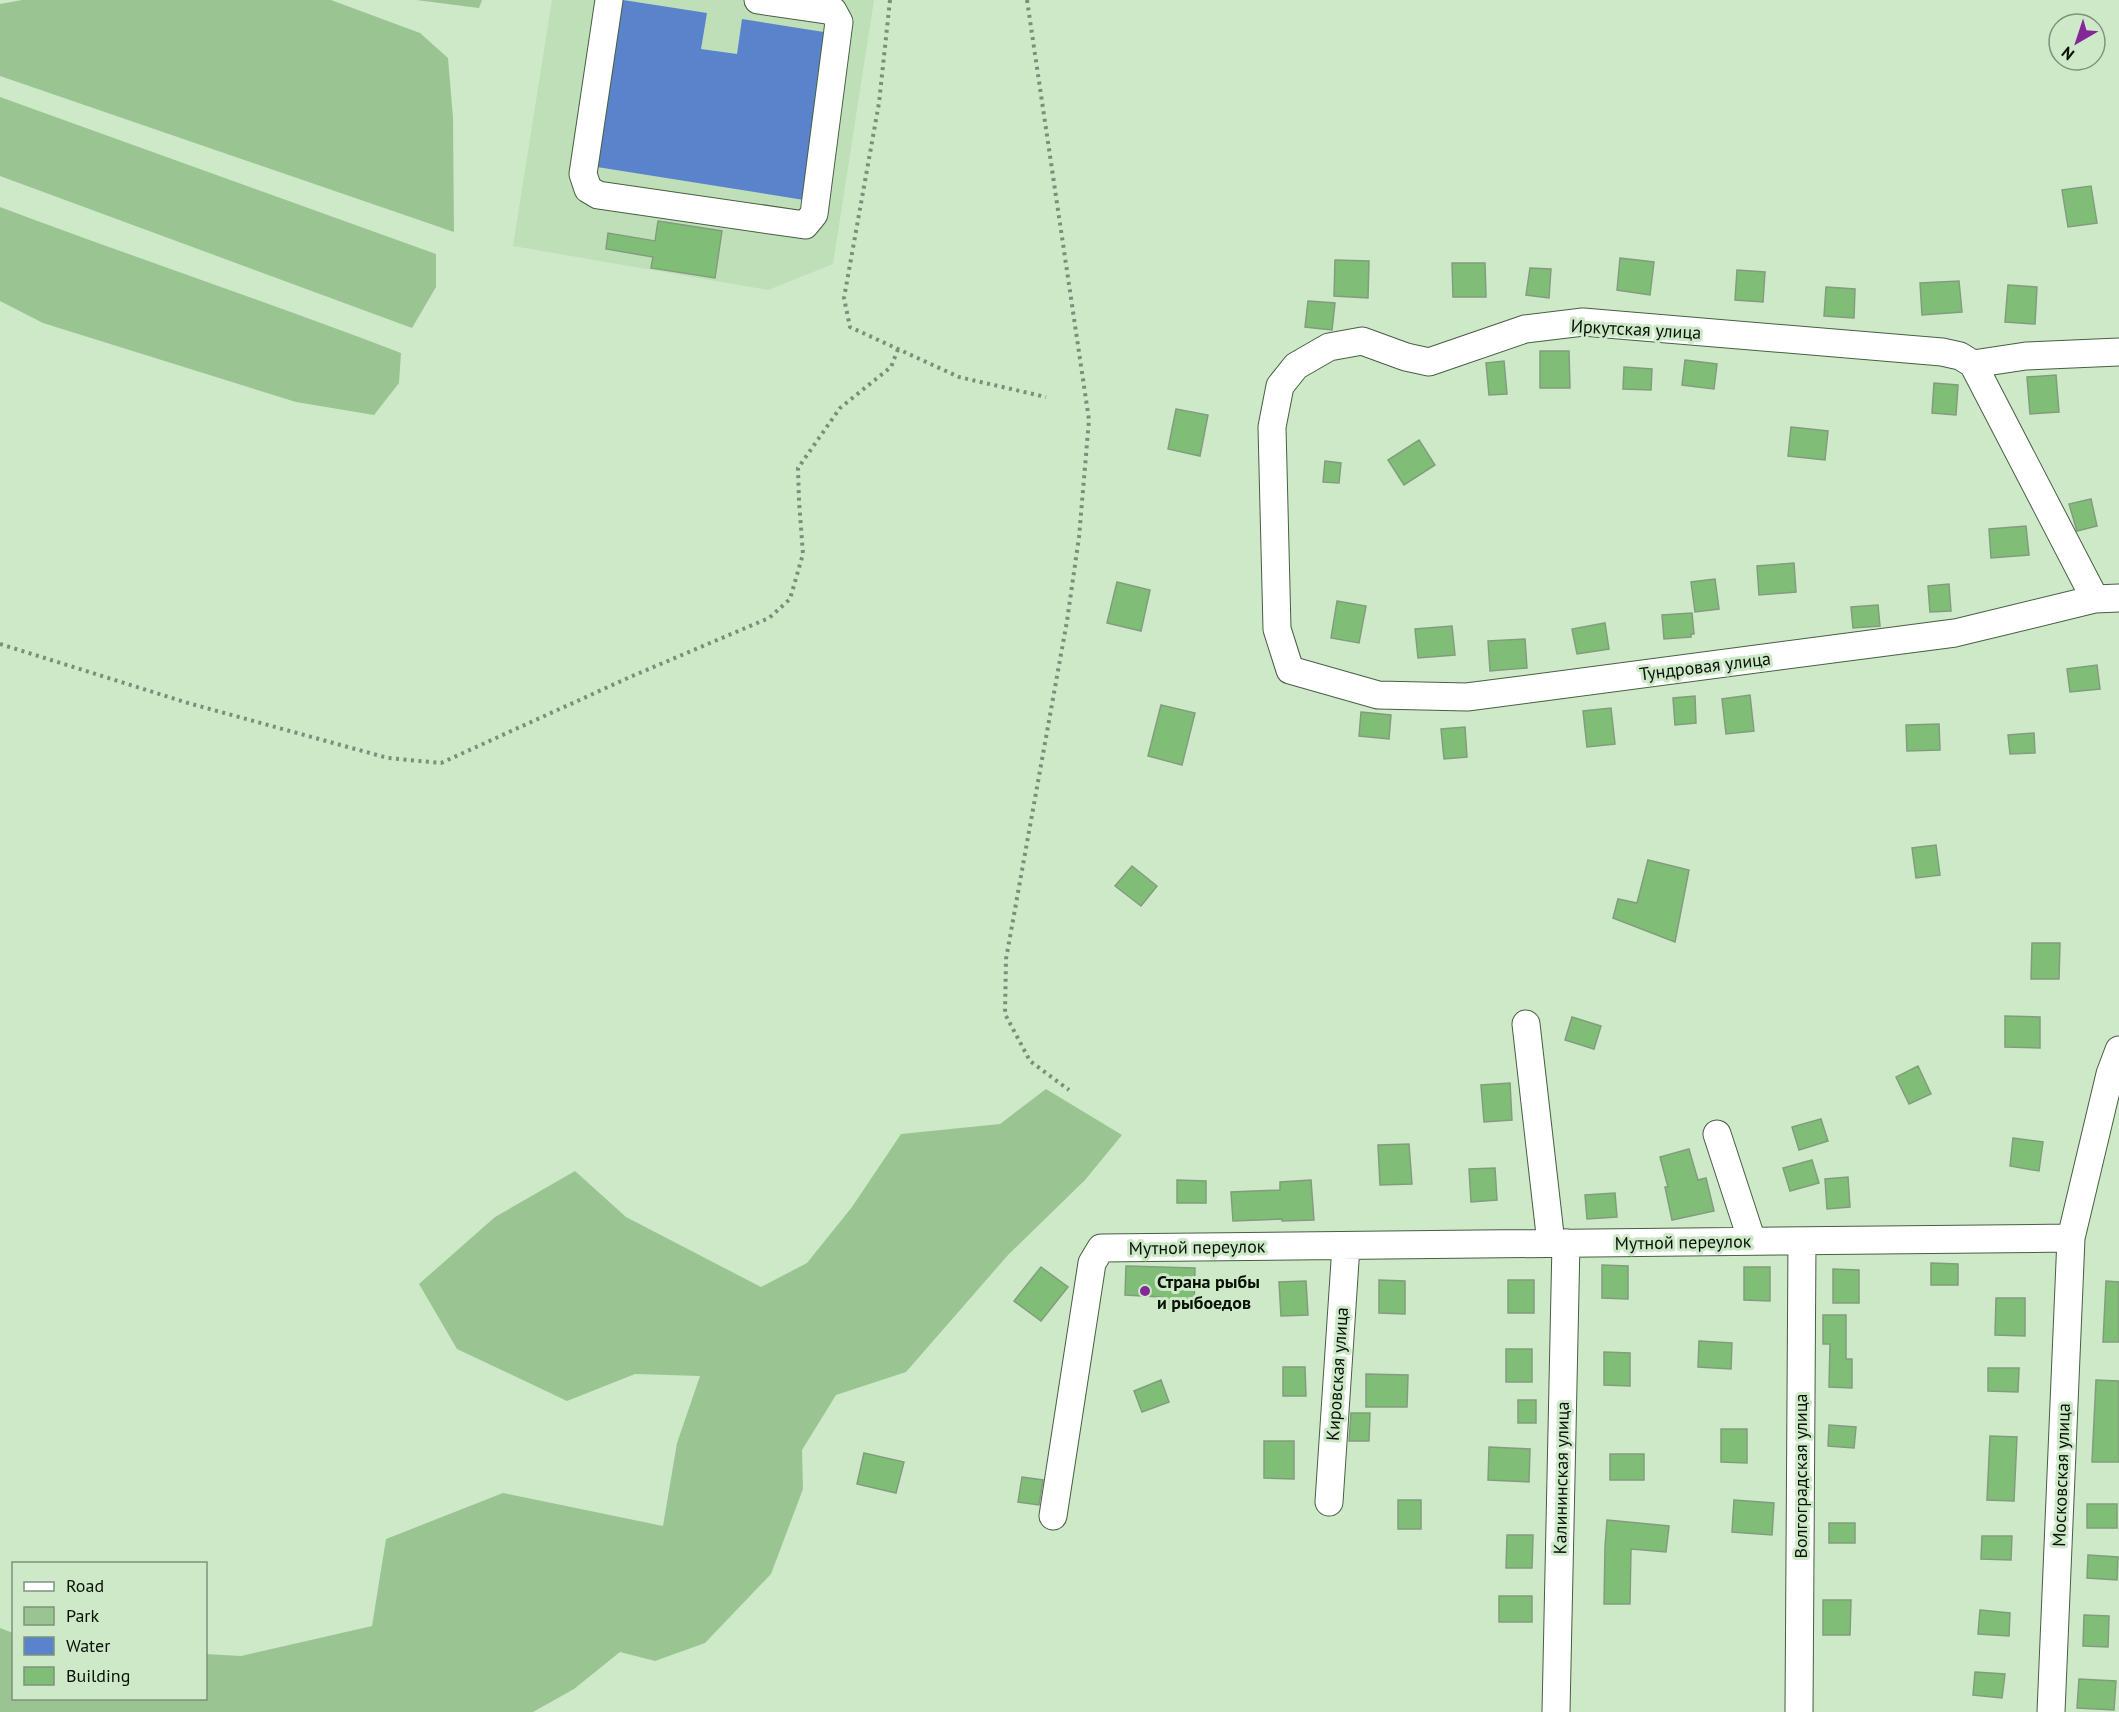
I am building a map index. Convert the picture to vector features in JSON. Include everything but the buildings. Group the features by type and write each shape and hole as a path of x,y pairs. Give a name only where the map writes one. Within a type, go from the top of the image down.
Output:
{"street":[{"path":"609,0 583,174 588,189 598,195 805,225 814,214 839,22 833,11 758,0"},
{"name":"Иркутская улица","path":"1290,670 1277,629 1272,427 1280,386 1296,366 1329,347 1362,341 1406,357 1428,362 1525,329 1583,322 1942,352 1960,356 1973,364"},
{"path":"2107,599 1973,364 2026,356 2119,352"},
{"name":"Тундровая улица","path":"1290,670 1378,695 1467,697 1954,633 2107,599"},
{"name":"Калининская улица","path":"1526,1024 1559,1243 1556,1712"},
{"path":"2071,1238 2110,1074 2119,1050"},
{"path":"1717,1134 1752,1241"},
{"name":"Мутной переулок","path":"1053,1516 1092,1263 1101,1248 2071,1238"},
{"name":"Московская улица","path":"2051,1712 2071,1238"},
{"name":"Волгоградская улица","path":"1799,1712 1802,1241"},
{"name":"Кировская улица","path":"1329,1502 1346,1246"}],"path":[{"path":"890,0 879,104 844,298 850,327 959,377 1046,397"},
{"path":"1027,0 1089,420 1072,589 1006,960 1005,1014 1030,1061 1069,1090"},
{"path":"0,644 188,703 388,758 441,763 630,677 769,618 790,599 803,555 798,501 798,468 840,408 891,367 898,349"}],"shaded area":[{"path":"552,0 874,0 833,264 768,290 513,246"}],"green space":[{"path":"22,0 331,0 420,33 448,58 453,118 454,232 0,76 0,4"},
{"path":"416,0 482,0 479,8"},
{"path":"0,97 436,254 436,287 412,328 0,176"},
{"path":"0,207 401,353 399,383 374,415 296,402 43,323 0,301"},
{"path":"1046,1089 1122,1135 1085,1180 1008,1255 906,1372 836,1395 802,1450 803,1489 771,1574 705,1643 655,1661 620,1652 574,1689 533,1712 0,1712 0,1628 12,1633 12,1700 207,1700 207,1654 241,1656 372,1626 386,1539 503,1493 663,1526 677,1443 700,1376 635,1374 567,1401 457,1349 419,1284 495,1217 575,1171 626,1217 761,1287 807,1263 852,1207 901,1134 1000,1124"}],"water":[{"path":"623,0 707,13 701,49 737,54 742,19 830,33 804,200 597,167"}],"place":[{"name":"Страна рыбы и рыбоедов","path":"1145,1291"}]}
